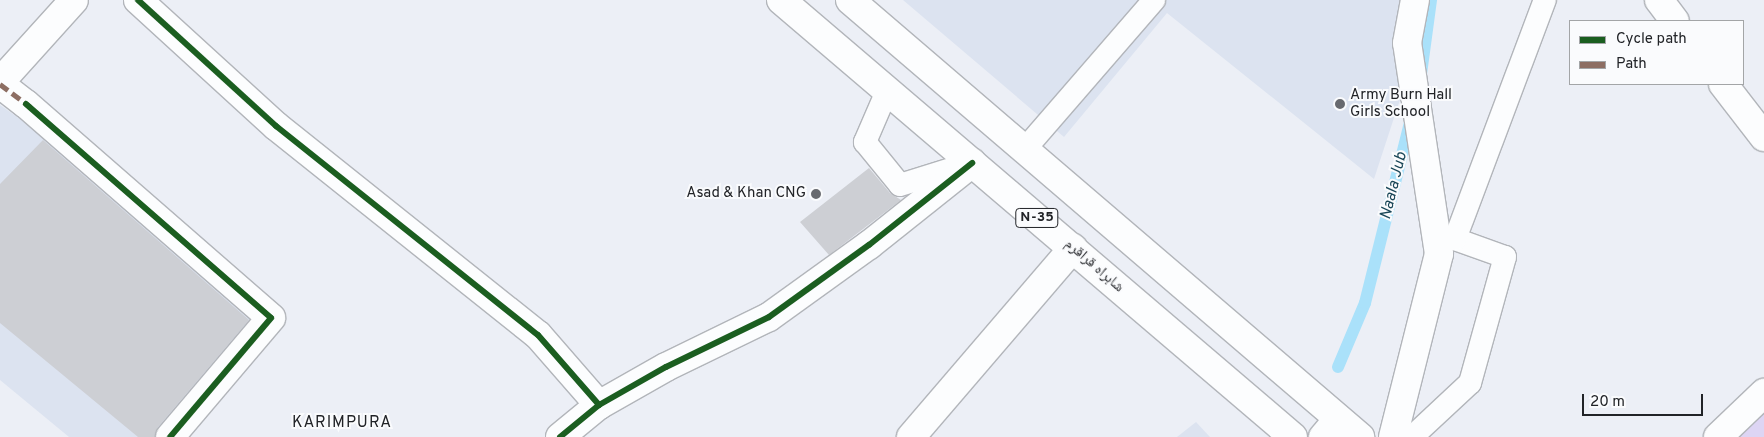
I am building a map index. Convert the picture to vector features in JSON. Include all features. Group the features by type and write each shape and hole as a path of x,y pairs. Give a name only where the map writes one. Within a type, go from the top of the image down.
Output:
{"main road":[{"path":"74,0 0,83 271,318 170,437"},
{"path":"138,0 276,126 538,335 599,405"},
{"name":"شاہراہ قراقرم","path":"781,0 1292,437"},
{"name":"N-35","path":"850,0 1025,149 1331,428 1360,437"},
{"path":"1393,437 1439,254 1407,43 1415,0"},
{"path":"1659,0 1674,20"},
{"path":"1724,85 1764,137"},
{"path":"560,437 599,405 666,367 769,317 869,244 972,163"},
{"path":"911,437 1073,248"},
{"path":"1718,437 1764,393"}],"lane":[{"path":"1025,149 1154,0"},
{"path":"1412,437 1470,383 1504,257 1455,239 1545,0"},
{"path":"887,91 865,142 900,185 972,163"}],"shaded area":[{"name":"Army Burn Hall Girls School","path":"903,0 1417,0 1409,72 1374,179 1167,13 1064,137"},
{"path":"0,105 33,128 261,322 157,437 69,437 0,380"},
{"path":"1764,400 1764,437 1718,437"},
{"path":"1196,422 1210,437 1177,437"}],"building":[{"path":"43,140 249,320 158,427 155,437 138,437 0,323 0,184"},
{"path":"869,168 890,193 901,200 829,255 800,222"}],"waterway":[{"name":"Naala Jub","path":"1421,74 1431,0"},
{"name":"Naala Jub","path":"1338,367 1365,303 1411,118"}],"marked path":[{"path":"0,84 30,107"}],"cycle path":[{"path":"138,0 276,126 538,335 599,405"},
{"path":"26,104 271,318 170,437"},
{"path":"560,437 599,405 666,367 769,317 869,245 972,163"}],"place":[{"name":"Army Burn Hall Girls School","path":"1340,104"},
{"name":"Asad & Khan CNG","path":"816,194"}],"district":[{"name":"KARIMPURA","path":"342,423"}]}
